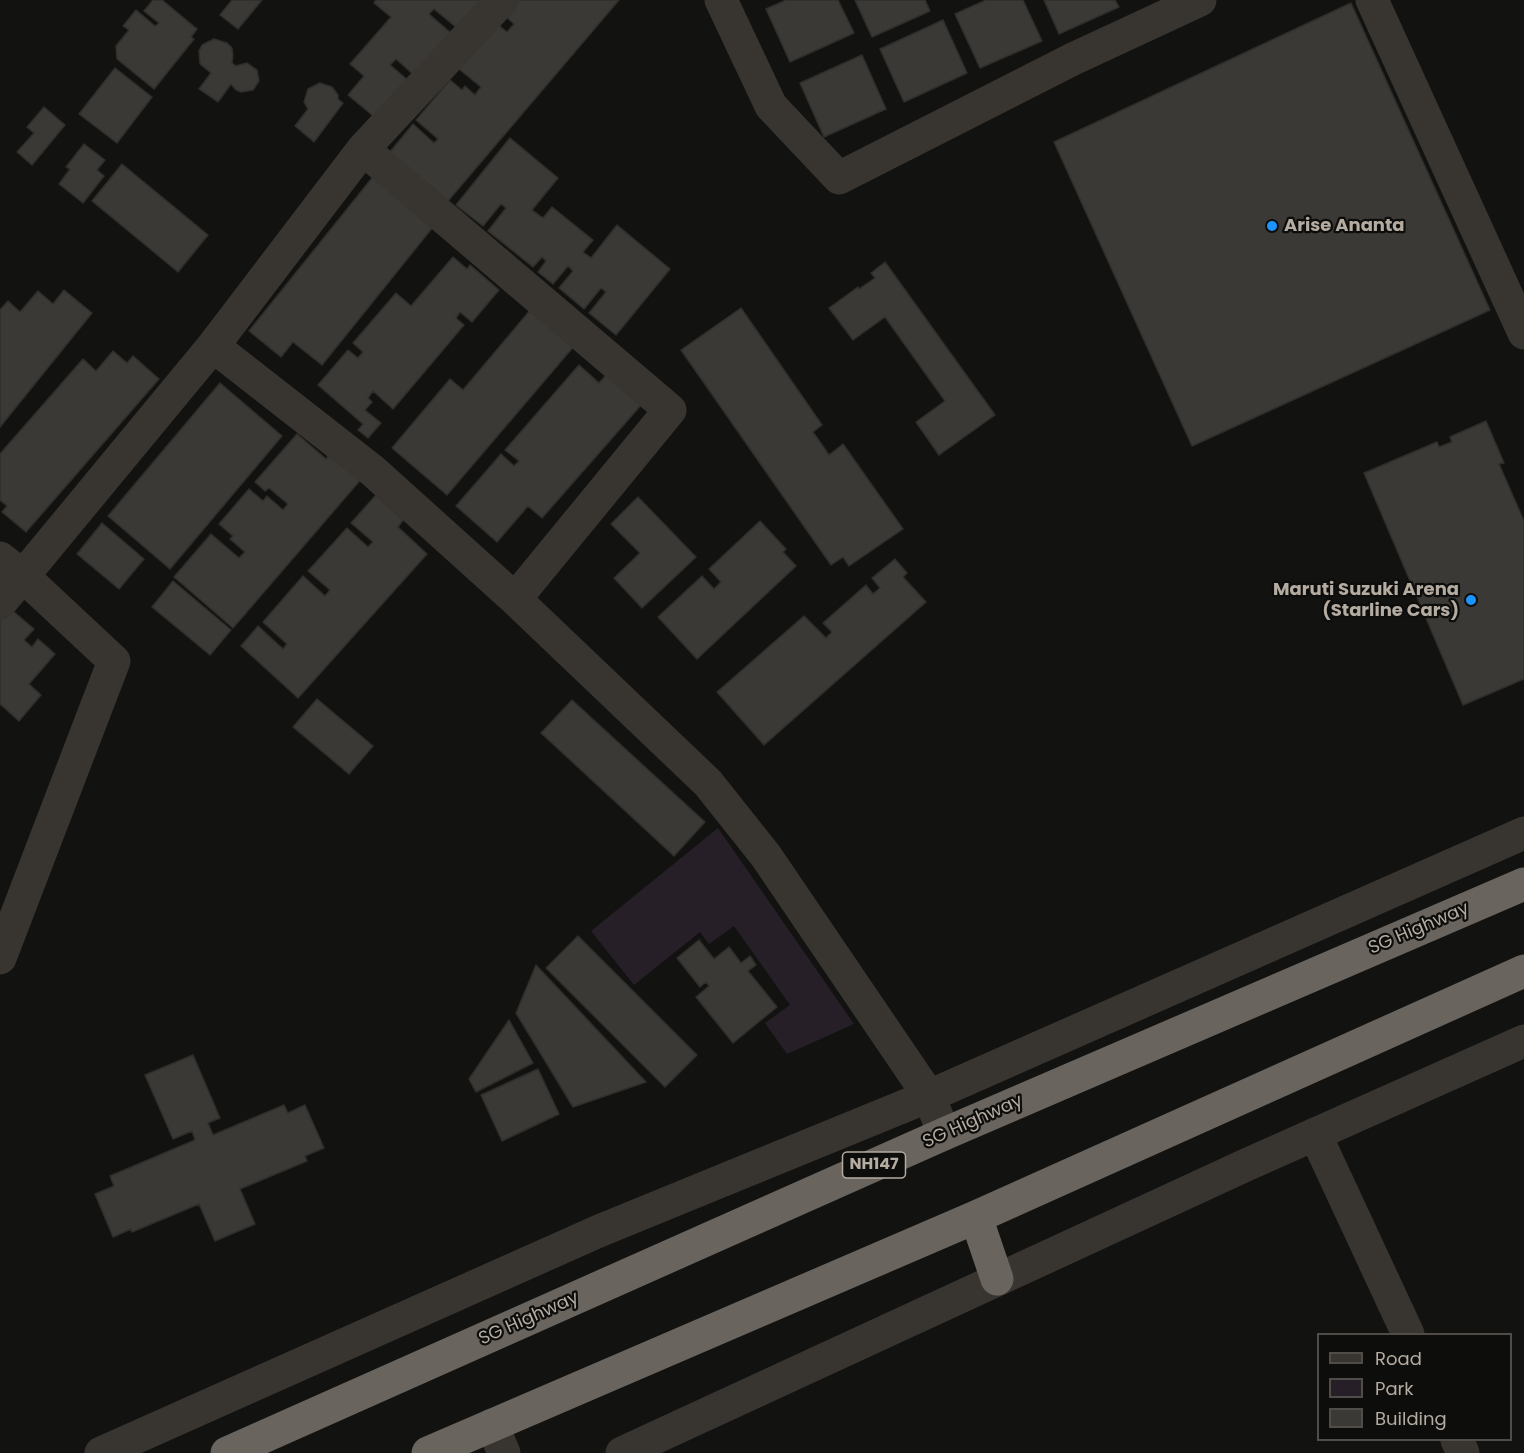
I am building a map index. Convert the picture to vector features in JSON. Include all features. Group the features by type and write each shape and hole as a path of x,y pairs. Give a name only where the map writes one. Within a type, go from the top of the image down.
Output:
{"highway":[{"name":"SG Highway","path":"227,1453 944,1134 1524,884"},
{"path":"428,1453 498,1439 976,1217 1524,971"},
{"path":"976,1217 997,1280"}],"street":[{"path":"0,603 11,567 213,346 363,149 502,0"},
{"path":"721,0 771,106 839,178 1073,58 1200,0"},
{"path":"1372,0 1524,333"},
{"path":"363,149 670,411 515,599"},
{"path":"213,346 373,471 515,599 708,783 766,856 929,1096 944,1134"},
{"path":"0,958 114,661 11,567"},
{"path":"101,1453 598,1231 929,1096 1524,833"},
{"path":"622,1453 1315,1134 1524,1041"},
{"path":"1315,1134 1407,1333"}],"green space":[{"path":"718,828 854,1024 787,1054 765,1023 790,1005 734,926 709,944 700,932 634,985 591,931"}],"building":[{"path":"153,0 162,0 197,29 191,37 194,39 154,89 117,59 116,46 129,30 123,26 136,10 155,26 159,23 144,11"},
{"path":"232,0 262,0 238,29 220,15"},
{"path":"376,0 481,0 457,28 434,9 429,14 452,34 415,76 396,59 390,65 410,82 378,120 348,95 364,76 350,64 391,17 374,3"},
{"path":"517,0 619,0 448,201 390,152 413,124 434,143 438,139 416,120 450,80 462,90 465,86 475,95 481,87 459,69 497,24 507,32 514,24 504,15"},
{"path":"786,0 838,0 854,33 790,62 766,9"},
{"path":"855,0 925,0 930,11 872,37"},
{"path":"986,0 1023,0 1042,41 980,68 955,14"},
{"path":"1044,0 1115,0 1119,7 1059,34"},
{"name":"Arise Ananta","path":"1351,3 1490,310 1192,446 1054,142"},
{"path":"943,20 967,73 904,102 880,49"},
{"path":"214,39 227,43 232,48 232,63 236,66 247,63 257,70 259,81 253,90 241,92 231,84 218,102 199,89 211,73 200,64 199,51 202,45"},
{"path":"862,55 886,109 824,137 800,83"},
{"path":"115,68 152,97 117,143 79,114"},
{"path":"320,83 332,87 338,99 343,103 314,142 295,126 308,109 304,102 308,89"},
{"path":"44,107 65,125 32,165 17,152 34,133 27,127"},
{"path":"510,138 558,178 532,210 543,218 552,207 593,240 583,252 591,258 617,225 670,269 616,335 589,313 606,292 601,288 584,309 559,288 573,271 568,266 553,284 538,272 546,261 542,257 533,267 488,231 506,208 501,204 483,226 456,205"},
{"path":"84,144 105,160 97,170 104,176 83,203 59,184 70,169 66,167"},
{"path":"122,164 208,235 178,272 92,201"},
{"path":"376,173 437,222 322,365 293,342 281,357 249,331"},
{"path":"453,257 467,269 470,265 499,290 472,322 460,312 456,318 464,325 393,409 373,391 368,398 372,402 365,410 381,423 368,438 358,430 363,424 318,385 348,350 358,358 363,352 353,343 396,293 411,306"},
{"path":"885,262 995,415 939,455 916,422 945,401 885,317 853,340 829,308 875,278 871,273"},
{"path":"64,290 92,313 0,427 0,310 8,301 20,312 38,291 53,304"},
{"path":"532,308 575,345 447,495 392,448 450,379 463,390"},
{"path":"741,308 822,425 813,432 829,455 843,444 903,529 849,566 843,557 831,565 681,350"},
{"path":"113,351 127,363 133,356 159,379 26,532 2,512 7,506 0,500 0,454 83,359 96,371"},
{"path":"579,365 599,383 607,374 642,404 542,518 528,506 497,542 456,506 501,454 514,466 519,461 505,450"},
{"path":"220,383 282,436 170,569 108,516"},
{"name":"Maruti Suzuki Arena (Starline Cars)","path":"1486,421 1504,463 1499,464 1524,521 1524,679 1463,705 1364,473 1437,442 1439,447 1452,442 1450,437"},
{"path":"297,434 326,459 332,451 363,477 233,628 174,577 211,534 239,558 245,552 230,539 233,536 219,524 249,489 263,501 267,496 283,510 288,504 269,488 265,491 255,482"},
{"path":"376,495 403,520 398,527 427,554 298,698 241,646 258,626 283,649 287,644 263,622 303,576 325,596 330,590 308,571 347,528 368,547 373,542 351,523"},
{"path":"638,497 696,557 642,608 614,578 640,553 611,524"},
{"path":"760,521 786,549 783,552 796,566 697,659 658,617 702,576 714,589 721,582 709,569"},
{"path":"102,523 144,559 119,589 77,554"},
{"path":"895,559 907,573 903,577 926,602 764,745 717,692 804,616 826,638 832,632 823,623 866,585 873,594 880,588 872,578"},
{"path":"173,581 231,630 210,655 152,607"},
{"path":"7,606 34,629 24,640 32,647 38,639 55,654 29,684 41,695 19,721 0,704 0,614"},
{"path":"317,699 373,746 349,774 293,727"},
{"path":"572,700 705,822 674,856 541,733"},
{"path":"578,936 697,1055 665,1087 546,968"},
{"path":"699,940 714,959 729,947 741,963 750,956 756,965 748,971 777,1007 733,1043 696,997 709,986 706,982 700,987 677,958"},
{"path":"536,965 646,1082 573,1107 516,1013"},
{"path":"509,1020 533,1063 476,1092 469,1079"},
{"path":"193,1055 220,1118 208,1123 213,1135 284,1105 288,1113 305,1105 324,1148 305,1156 307,1161 240,1189 255,1224 215,1241 199,1204 132,1232 131,1229 113,1237 95,1194 114,1186 110,1176 195,1140 192,1131 173,1139 145,1075"},
{"path":"538,1069 559,1114 502,1141 481,1095"}],"place":[{"name":"Arise Ananta","path":"1272,226"},
{"name":"Maruti Suzuki Arena (Starline Cars)","path":"1471,600"}]}
